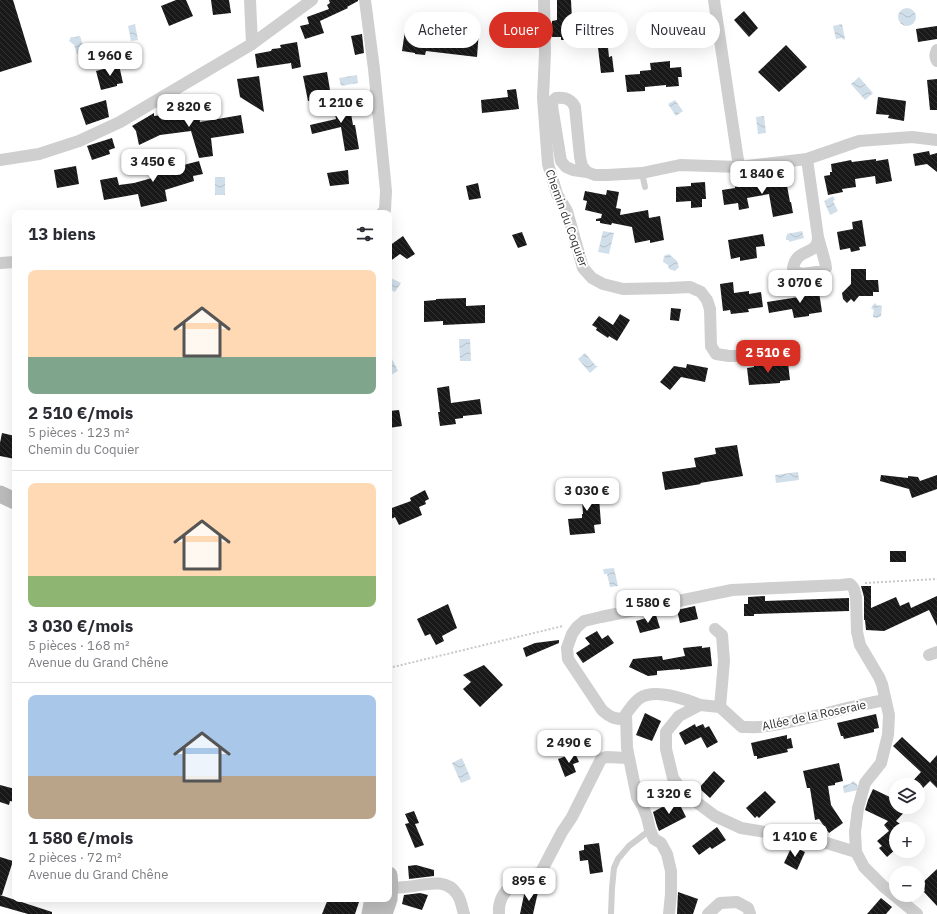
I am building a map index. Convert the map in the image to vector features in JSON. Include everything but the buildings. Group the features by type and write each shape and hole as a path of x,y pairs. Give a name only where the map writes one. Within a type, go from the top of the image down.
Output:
{"main road":[{"path":"0,494 12,500"},
{"path":"370,914 372,902"},
{"path":"384,914 386,902"}],"street":[{"path":"250,0 252,44"},
{"path":"0,160 39,154 79,141 120,122 252,44 312,0"},
{"path":"365,0 374,69 386,191 385,210"},
{"name":"Chemin du Coquier","path":"544,0 545,52 543,98 548,164 557,194 566,212 583,268 592,278 603,284 623,289 690,287 701,292 707,300 710,309 711,346 716,354 742,356"},
{"path":"714,0 739,167"},
{"path":"937,50 935,53 935,59 937,61"},
{"path":"587,172 582,166 580,157 575,107 569,99 562,97 556,98 553,101 552,106 561,161 566,167 573,170 595,175 642,173 680,165 739,167 807,159 859,141 912,137 937,140"},
{"path":"807,159 818,237"},
{"path":"0,263 12,262"},
{"path":"626,719 614,719 602,710 568,659 567,648 569,640 577,627 584,621 732,590 850,584 855,592 857,632 860,645 882,684 889,715 888,735 881,763 866,783 858,808 855,832 856,852 864,867 917,914"},
{"path":"669,914 671,871 667,854 660,843 654,838 643,807 636,797 628,758 626,714 640,697 662,694 682,698 700,705 720,707 724,661 722,635 715,629"},
{"name":"Allée de la Roseraie","path":"720,707 742,727 766,727 885,700"},
{"path":"700,705 679,716 666,732 666,749 673,778 683,792 715,816 741,828 820,841 856,852"},
{"path":"498,914 498,906 501,898 509,888 518,881 541,872 562,832 572,817 601,759 606,757 628,758"},
{"path":"392,889 433,883 443,884 450,887 457,894 464,914"},
{"path":"708,914 720,903 736,902 748,908 750,914"}],"lane":[{"path":"642,173 645,187"},
{"path":"611,914 614,868 618,859 629,846 650,830"}],"path":[{"path":"850,584 937,579"},
{"path":"392,667 584,621"}],"water":[{"path":"907,8 913,11 916,17 913,23 907,26 901,23 898,17 901,11"},
{"path":"135,24 138,40 131,41 128,26"},
{"path":"842,24 845,39 836,39 833,26"},
{"path":"80,36 85,52 77,54 74,45 69,41 71,37"},
{"path":"357,75 358,83 341,86 339,78"},
{"path":"859,77 873,93 865,100 851,84"},
{"path":"675,100 683,111 676,116 668,104"},
{"path":"764,116 766,133 758,134 756,117"},
{"path":"215,177 225,177 225,195 215,195"},
{"path":"833,196 835,200 833,201 838,211 830,215 824,201"},
{"path":"603,231 614,233 609,254 598,252"},
{"path":"802,231 804,238 789,242 789,240 786,240 787,234"},
{"path":"669,254 677,261 679,267 675,271 669,269 668,265 663,262 664,256"},
{"path":"392,278 401,283 395,292 392,290"},
{"path":"875,303 878,306 882,306 881,316 877,318 873,317 874,310 871,308"},
{"path":"459,339 470,339 471,361 460,361"},
{"path":"585,353 596,366 598,366 590,373 578,359"},
{"path":"392,359 398,371 392,374"},
{"path":"798,472 799,480 776,483 775,475"},
{"path":"614,568 618,586 610,587 607,574 604,574 603,569"},
{"path":"462,758 471,779 461,783 452,763"},
{"path":"853,781 857,784 858,790 844,793 844,785 850,784"}]}
